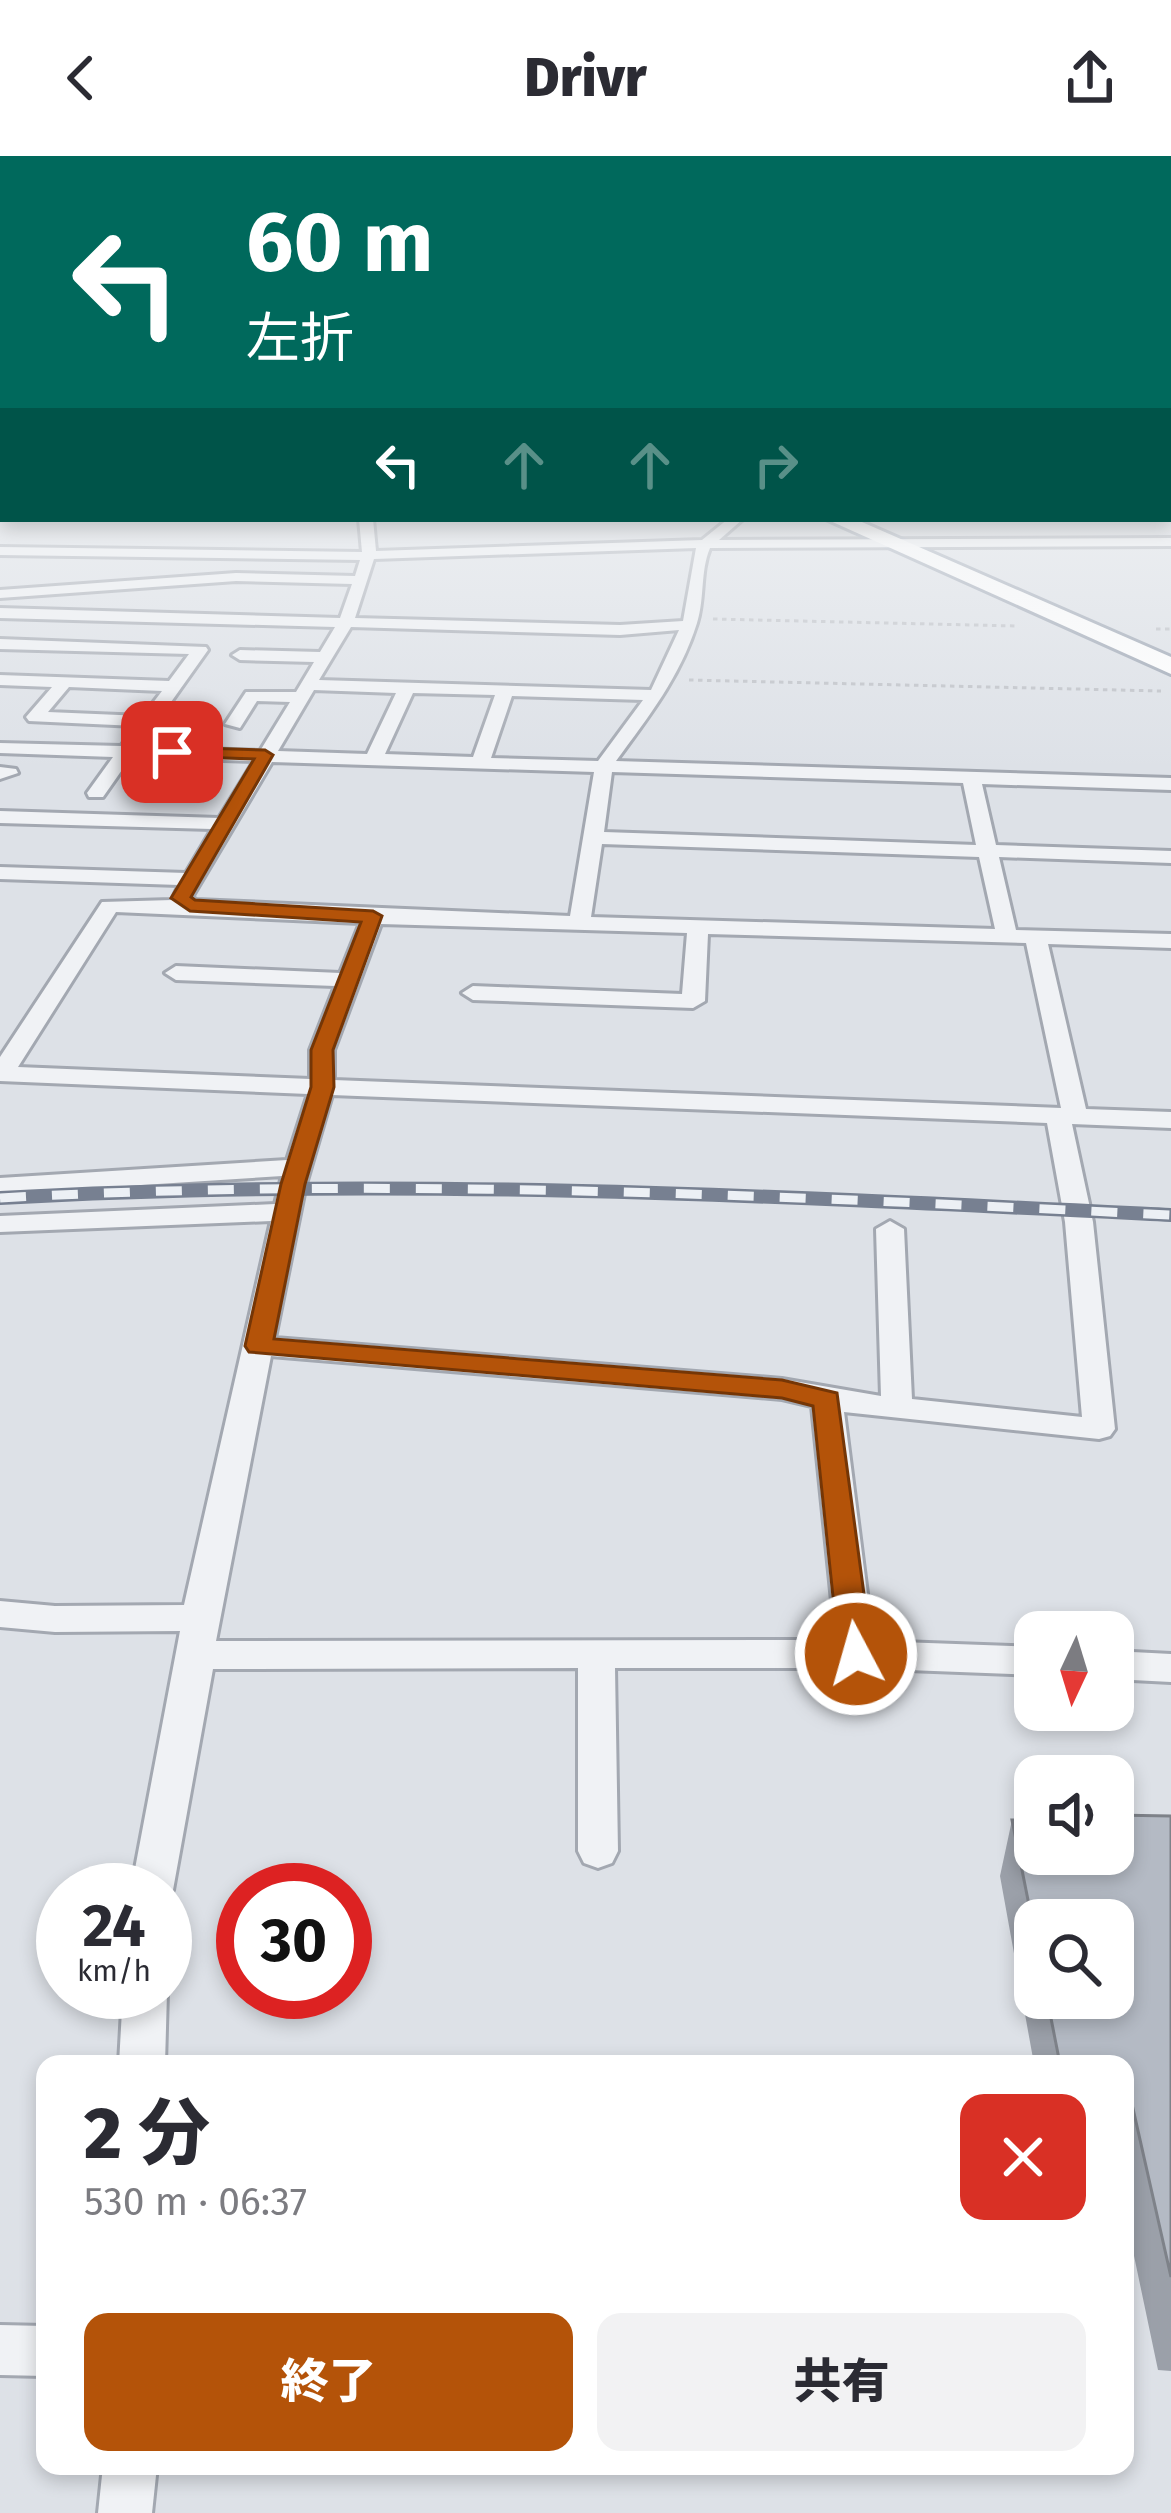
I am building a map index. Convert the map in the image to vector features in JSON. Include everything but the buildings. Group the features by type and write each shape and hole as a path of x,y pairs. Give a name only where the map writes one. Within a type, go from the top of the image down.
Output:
{"main road":[{"path":"906,549 1171,665"}],"street":[{"path":"190,906 181,898 346,622 369,549"},
{"path":"0,550 189,552 294,559 537,549"},
{"path":"580,922 604,765 662,687 689,622 702,549"},
{"path":"0,594 236,577 358,580"},
{"path":"0,613 620,630 689,622"},
{"path":"0,644 200,650 96,794"},
{"path":"240,655 324,656"},
{"path":"0,680 174,686"},
{"path":"65,682 34,717 148,721"},
{"path":"234,724 252,696 302,691 662,687"},
{"path":"374,758 407,688"},
{"path":"481,761 505,691"},
{"path":"0,748 1171,784"},
{"path":"971,777 1007,936"},
{"path":"0,817 224,824"},
{"path":"592,838 1171,856"},
{"path":"0,873 192,879"},
{"path":"1,1073 110,906 1171,941"},
{"path":"157,1863 198,1637 287,1212 322,1087 322,1050 373,916"},
{"path":"472,993 693,1001 698,926"},
{"path":"259,1346 782,1389 826,1400 1099,1429 1066,1116 1036,937"},
{"path":"176,973 348,980"},
{"path":"1,1073 1171,1120"},
{"path":"0,1186 298,1167"},
{"path":"0,1224 287,1212"},
{"path":"890,1229 897,1407"},
{"path":"826,1400 856,1654"},
{"path":"0,1614 198,1637 596,1655 856,1654 1014,1660"},
{"path":"596,1655 598,1851"},
{"path":"1134,1666 1171,1668"},
{"path":"142,2055 144,2019"},
{"path":"0,2350 36,2350"},
{"path":"125,2513 129,2475"}],"path":[{"path":"689,622 1015,626"},
{"path":"662,687 1171,692"}],"railway":[{"path":"0,1198 293,1189 586,1191 1171,1215"}],"route":[{"path":"172,752 265,755 181,898 190,906 373,916 322,1050 322,1087 293,1184 259,1346 782,1389 826,1400 856,1654"}]}
